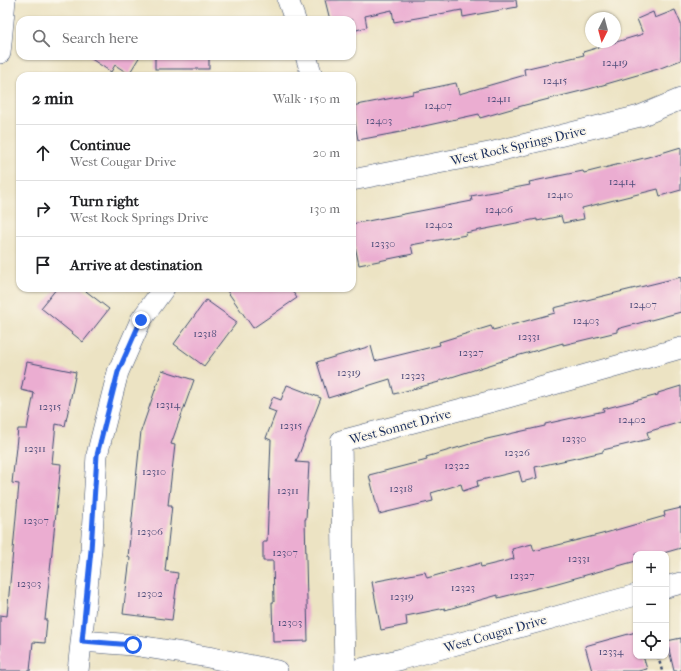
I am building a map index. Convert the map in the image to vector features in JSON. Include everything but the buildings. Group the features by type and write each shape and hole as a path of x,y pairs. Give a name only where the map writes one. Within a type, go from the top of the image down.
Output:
{"street":[{"path":"0,53 5,0"},
{"path":"288,0 294,16"},
{"path":"307,60 311,72"},
{"name":"West Rock Springs Drive","path":"356,179 494,152 640,116 681,99"},
{"path":"78,671 91,550 97,455 118,372 141,320 161,292"},
{"name":"West Sonnet Drive","path":"345,671 341,442 681,348"},
{"path":"669,586 681,583"},
{"name":"West Cougar Drive","path":"353,671 633,596"},
{"path":"82,641 140,646 208,657 277,671"}],"path":[{"path":"659,659 662,671"}],"route":[{"path":"133,645 82,641 91,550 97,455 118,372 141,320"}]}
